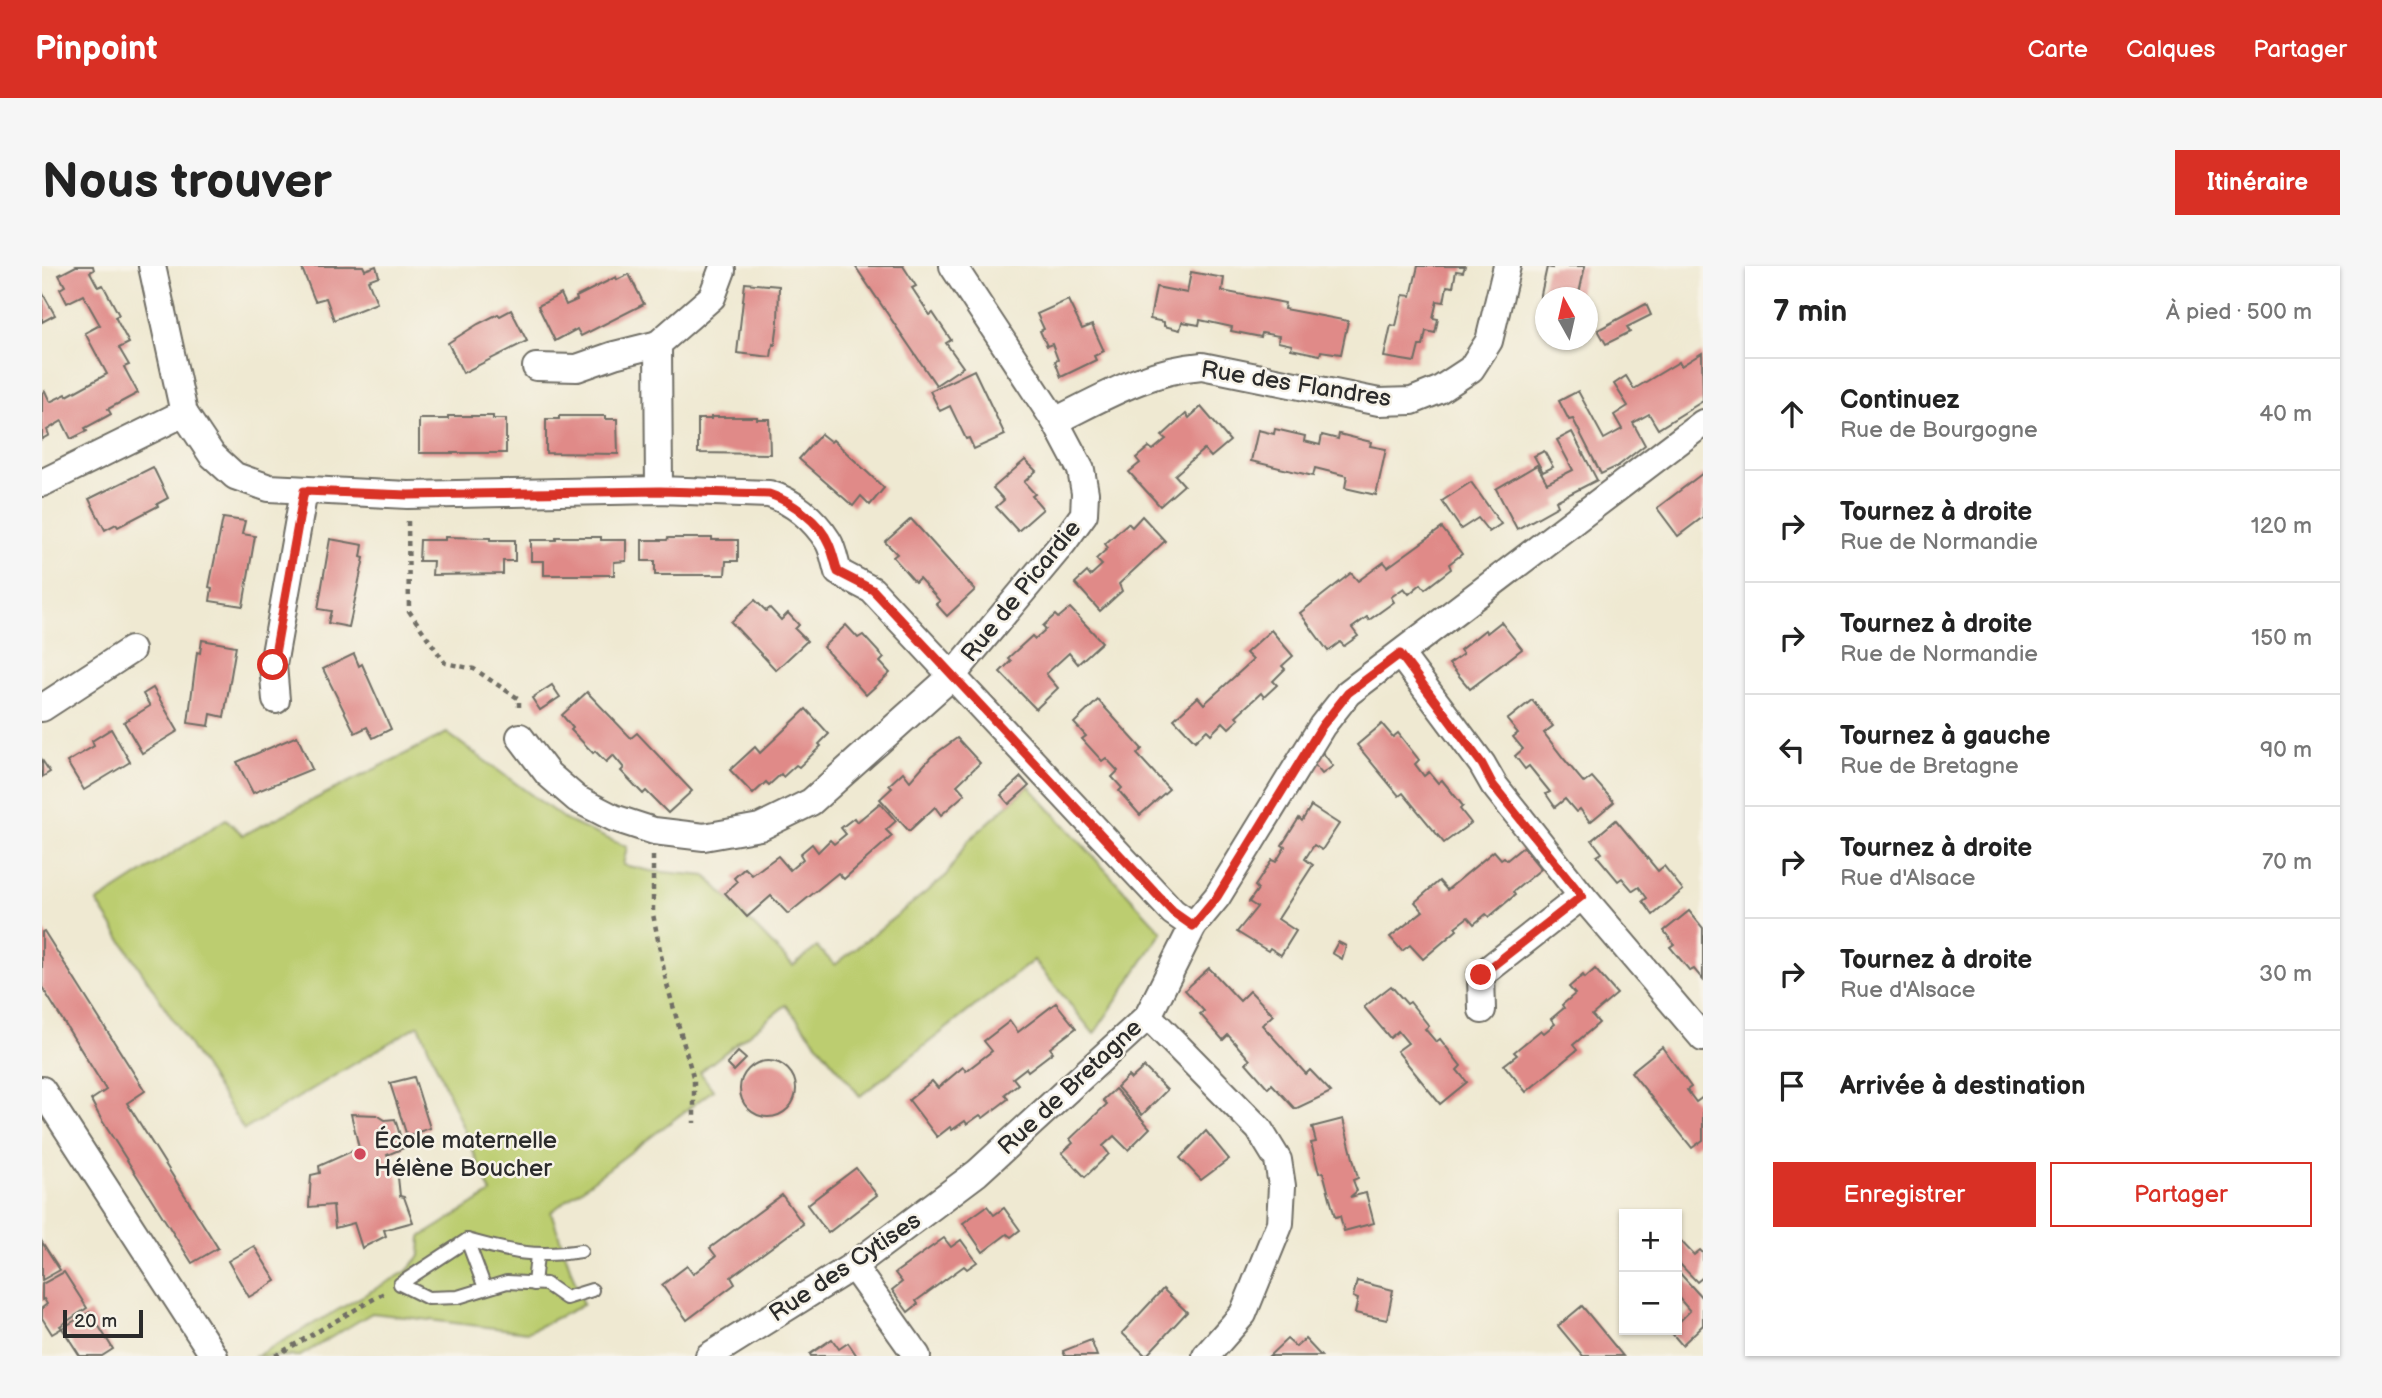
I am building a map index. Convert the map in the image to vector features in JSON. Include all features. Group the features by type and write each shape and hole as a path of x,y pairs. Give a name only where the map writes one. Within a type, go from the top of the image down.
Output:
{"street":[{"path":"152,266 184,412 212,456 235,476 269,488 304,491 408,495 660,491 769,494 785,499 804,513 828,541 838,572 873,590 1173,912 1193,926"},
{"name":"Rue de Picardie","path":"520,737 548,774 577,799 614,818 654,831 704,837 760,827 811,802 952,676 1063,543 1084,514 1085,493 1082,470 1055,421 953,266"},
{"name":"Rue des Flandres","path":"1055,421 1147,377 1177,368 1202,366 1379,402 1412,401 1439,390 1471,369 1489,341 1507,266"},
{"path":"536,367 577,368 658,344 712,297 722,270"},
{"path":"658,344 660,491"},
{"path":"42,482 184,412"},
{"name":"Rue de Bretagne","path":"977,1173 1148,1016 1193,926 1217,897 1322,726 1348,693 1703,423"},
{"path":"276,700 273,665 304,491"},
{"path":"42,708 131,650"},
{"path":"1400,654 1482,764 1493,785 1582,896 1703,1038"},
{"path":"1482,1010 1481,975 1582,896"},
{"path":"1148,1016 1259,1129 1278,1160 1282,1186 1280,1223 1243,1314 1206,1356"},
{"path":"42,1090 214,1356"},
{"name":"Rue des Cytises","path":"709,1356 853,1266 977,1173"},
{"path":"853,1266 917,1356"}],"lane":[{"path":"467,1240 485,1288"},
{"path":"400,1284 467,1240 512,1253 550,1256 581,1251"},
{"path":"534,1284 537,1255"},
{"path":"400,1284 428,1298 458,1297 507,1282 546,1284 566,1298 592,1290"}],"path":[{"path":"408,495 409,611 445,663 474,669 519,699 520,737"},
{"path":"654,831 653,914 667,981 694,1080 694,1123"},
{"path":"275,1356 400,1284"}],"green space":[{"path":"447,733 567,821 627,847 623,865 651,871 706,876 793,966 817,947 835,965 946,876 967,842 1029,786 1162,932 1094,1034 1034,960 860,1096 786,1005 700,1072 713,1090 551,1212 583,1305 528,1332 372,1313 300,1356 256,1356 407,1271 420,1256 421,1237 491,1193 419,1025 244,1130 97,902 226,819 243,835"}],"building":[{"path":"76,266 93,266 94,270 90,272 98,287 103,285 119,315 115,317 129,343 119,348 129,365 124,367 138,393 108,409 111,414 71,439 62,421 47,430 49,435 42,439 42,393 45,391 50,402 66,394 67,396 107,374 85,333 100,325 83,295 67,303 60,289 65,286 59,275"},
{"path":"301,266 363,266 365,270 376,266 379,276 368,280 377,303 334,320 326,298 315,301"},
{"path":"855,266 903,266 916,286 912,288 951,340 946,343 963,367 936,385"},
{"path":"1418,266 1465,266 1463,272 1456,271 1453,287 1447,286 1444,302 1437,301 1433,318 1438,319 1435,333 1426,331 1423,346 1419,346 1415,362 1384,357 1391,325 1396,326 1403,295 1411,296"},
{"path":"1585,266 1580,287 1543,287 1547,267"},
{"path":"1191,272 1224,278 1222,291 1285,303 1284,309 1348,321 1341,354 1321,351 1320,355 1291,349 1292,345 1278,342 1279,336 1262,333 1261,337 1231,331 1232,327 1200,320 1199,325 1182,322 1180,330 1150,319 1156,287 1187,293"},
{"path":"629,274 644,304 581,336 577,329 555,341 538,306 561,294 566,305 616,277 617,280"},
{"path":"745,283 779,286 778,322 771,357 737,353"},
{"path":"42,292 55,315 42,322"},
{"path":"1068,300 1082,329 1092,325 1104,351 1094,356 1096,360 1061,377 1052,344 1047,346 1040,331 1044,329 1037,314"},
{"path":"1646,304 1651,315 1627,327 1630,332 1606,344 1598,330"},
{"path":"511,310 527,341 463,373 448,343 478,324"},
{"path":"1702,353 1703,401 1658,429 1649,414 1633,423 1645,445 1618,466 1601,474 1573,419 1569,420 1559,401 1578,391 1604,439 1622,429 1614,415 1628,406 1614,384 1626,376 1634,389 1679,362 1681,366"},
{"path":"974,370 1005,435 974,449 969,438 966,439 950,406 940,411 930,391"},
{"path":"1201,407 1230,441 1211,457 1204,449 1175,475 1184,485 1160,506 1129,472 1140,463 1136,458 1149,447 1153,450 1166,439 1162,436 1186,414 1189,418"},
{"path":"448,416 493,416 493,419 506,419 506,453 419,453 419,419 448,419"},
{"path":"559,416 605,416 605,419 617,419 618,454 546,453 546,419 559,419"},
{"path":"698,419 769,419 770,454 698,453"},
{"path":"1275,429 1305,436 1304,441 1320,445 1322,435 1338,439 1339,434 1371,442 1370,446 1386,449 1376,495 1345,488 1347,476 1315,468 1313,476 1251,461 1258,430 1274,434"},
{"path":"1572,432 1597,480 1556,501 1558,506 1517,529 1496,489 1537,465 1547,483 1573,470 1557,440"},
{"path":"821,434 831,442 833,440 884,488 870,505 861,496 853,506 799,459"},
{"path":"1544,451 1553,467 1543,472 1534,456"},
{"path":"1025,460 1036,471 1024,482 1043,509 1018,531 996,507 1004,500 993,488"},
{"path":"153,467 168,498 118,527 116,524 105,530 89,499"},
{"path":"1703,473 1703,517 1678,536 1657,508"},
{"path":"1471,482 1501,524 1489,532 1478,518 1461,529 1442,501"},
{"path":"1142,516 1165,541 1119,584 1122,591 1100,611 1075,583 1087,572 1090,576 1102,565 1096,559 1108,548 1105,544 1128,523 1132,527"},
{"path":"223,518 245,521 242,534 255,536 243,606 210,601 212,588 209,587"},
{"path":"911,519 975,590 947,616 936,604 940,601 919,578 915,582 893,557 897,554 885,542"},
{"path":"1442,528 1462,554 1449,564 1451,569 1425,589 1421,584 1409,594 1404,588 1391,597 1394,602 1369,620 1367,617 1352,628 1358,636 1344,646 1340,642 1328,651 1300,613 1351,573 1358,581 1384,562 1388,567"},
{"path":"445,537 515,540 515,561 503,561 503,574 432,575 433,561 419,561 420,540 445,540"},
{"path":"556,537 626,540 626,561 614,562 614,575 544,575 544,561 531,561 531,540 556,540"},
{"path":"330,539 363,545 361,557 364,558 349,627 328,623 331,611 318,609"},
{"path":"642,540 738,540 738,561 726,561 725,575 655,575 655,561 642,561"},
{"path":"755,600 766,611 770,608 781,620 788,613 799,625 795,629 807,641 776,670 731,622"},
{"path":"1070,608 1102,642 1078,664 1069,653 1046,674 1058,688 1036,709 1000,672 1011,661 1008,658 1032,636 1035,639 1046,629 1043,626 1055,615 1058,618"},
{"path":"1501,622 1522,649 1470,689 1449,664 1463,654 1460,650 1485,630 1487,633"},
{"path":"846,625 858,638 863,635 884,658 880,662 890,673 866,695 823,647"},
{"path":"1271,630 1293,656 1282,666 1285,669 1273,681 1277,685 1264,697 1261,693 1236,716 1239,719 1229,728 1223,722 1211,734 1207,730 1195,741 1174,719 1198,697 1204,704 1253,660 1246,653"},
{"path":"202,640 236,646 224,717 211,714 209,726 188,723 197,652 200,653"},
{"path":"354,654 359,666 362,664 391,729 373,738 367,727 355,733 323,669"},
{"path":"552,685 560,697 540,710 532,698"},
{"path":"153,688 178,731 142,753 124,722 150,706 143,694"},
{"path":"587,692 631,738 637,733 692,791 668,813 646,791 643,794 621,771 624,768 613,755 606,762 595,751 593,753 571,730 573,728 562,715"},
{"path":"1098,700 1142,749 1137,754 1169,789 1140,815 1119,791 1122,788 1112,777 1118,771 1106,758 1102,761 1082,739 1086,736 1074,723"},
{"path":"1532,700 1553,726 1544,733 1564,759 1584,783 1592,777 1614,802 1590,822 1580,809 1576,812 1565,799 1555,807 1546,794 1550,792 1529,766 1525,769 1515,756 1523,749 1513,737 1518,733 1507,720"},
{"path":"806,709 829,734 819,744 821,746 799,767 796,765 783,777 781,774 769,785 766,782 753,794 730,770 755,747 760,753"},
{"path":"1382,724 1393,737 1398,733 1419,760 1415,764 1424,776 1429,772 1438,783 1442,780 1463,806 1460,809 1471,823 1444,843 1403,793 1399,796 1357,745"},
{"path":"111,729 130,762 84,790 67,762 94,746 92,741"},
{"path":"297,736 312,769 253,793 237,762"},
{"path":"957,738 980,763 957,785 965,794 941,815 935,807 909,831 880,799 892,788 889,785 903,772 910,781 931,757"},
{"path":"1323,753 1333,766 1322,774 1312,762"},
{"path":"42,760 50,772 42,777"},
{"path":"1021,777 1029,786 1009,804 1001,795"},
{"path":"880,803 896,821 886,830 892,836 844,879 838,873 788,914 771,896 747,917 725,893 737,882 734,878 745,868 752,875 778,856 790,870 803,859 800,854 812,844 818,852 830,840 834,844 846,834 841,828 854,818 857,822"},
{"path":"1311,806 1339,824 1322,850 1314,845 1305,859 1313,865 1278,919 1296,931 1281,955 1270,948 1268,951 1237,932 1257,907 1249,902 1258,889 1255,886 1272,860 1276,862 1285,847 1282,845 1299,818 1302,821"},
{"path":"1616,820 1658,871 1664,866 1683,890 1653,915 1643,901 1647,898 1639,887 1633,891 1622,878 1618,881 1597,856 1602,853 1592,840"},
{"path":"1523,847 1541,869 1489,917 1486,914 1474,924 1468,917 1423,959 1410,945 1402,951 1390,937 1423,911 1415,902 1439,881 1447,890 1494,851 1501,859 1504,857 1507,860"},
{"path":"1689,911 1703,928 1703,980 1694,969 1690,971 1670,947 1674,944 1664,931"},
{"path":"44,931 145,1091 127,1103 218,1248 192,1263 91,1100 106,1090 42,987"},
{"path":"1338,942 1346,946 1342,959 1332,953"},
{"path":"1209,968 1240,1001 1250,991 1273,1015 1262,1025 1306,1074 1310,1070 1331,1092 1295,1109 1272,1084 1268,1088 1246,1063 1250,1060 1228,1035 1223,1040 1200,1014 1204,1011 1185,990"},
{"path":"1595,969 1617,994 1592,1015 1599,1023 1573,1045 1577,1050 1526,1092 1504,1065 1517,1055 1514,1052 1541,1030 1544,1033 1555,1024 1551,1019 1575,994 1569,987"},
{"path":"1391,986 1407,1004 1410,1002 1429,1026 1425,1029 1436,1042 1440,1039 1461,1066 1457,1070 1467,1082 1440,1104 1397,1051 1408,1043 1398,1031 1390,1038 1364,1007"},
{"path":"1056,1003 1076,1028 1050,1048 1053,1052 1028,1071 1026,1068 1013,1078 1018,1084 1005,1094 1008,1099 983,1118 980,1115 952,1130 950,1127 937,1137 909,1100 932,1081 938,1088 963,1067 966,1071 992,1051 984,1041 1010,1021 1018,1032"},
{"path":"1662,1047 1691,1087 1687,1090 1696,1102 1703,1097 1703,1140 1692,1148 1631,1072"},
{"path":"738,1052 746,1059 734,1071 727,1064"},
{"path":"768,1061 779,1063 788,1069 794,1078 794,1100 788,1109 779,1115 768,1117 757,1115 748,1109 742,1100 740,1089 742,1078 748,1069 757,1063"},
{"path":"1144,1067 1167,1090 1142,1115 1117,1087 1128,1076 1131,1079"},
{"path":"414,1077 430,1128 407,1136 390,1083"},
{"path":"1115,1089 1150,1128 1128,1150 1114,1136 1103,1146 1109,1154 1085,1177 1062,1153 1073,1143 1070,1139 1107,1104 1103,1100"},
{"path":"351,1114 377,1115 385,1120 395,1119 404,1148 387,1155 398,1177 400,1196 404,1197 413,1222 384,1230 386,1236 362,1248 354,1223 335,1228 333,1205 309,1207 311,1175 320,1173 319,1166 359,1148"},
{"path":"1343,1119 1358,1178 1353,1180 1357,1191 1350,1197 1366,1193 1374,1223 1344,1231 1340,1216 1335,1217 1323,1172 1319,1173 1311,1143 1316,1142 1312,1127"},
{"path":"1206,1131 1229,1159 1201,1180 1180,1158"},
{"path":"856,1168 877,1195 828,1233 807,1205"},
{"path":"782,1195 803,1224 731,1277 735,1284 687,1320 662,1285 687,1266 693,1274 716,1256 710,1248"},
{"path":"987,1206 994,1215 1004,1208 1020,1230 1011,1237 1007,1234 983,1252 963,1223"},
{"path":"944,1238 951,1247 961,1240 977,1262 967,1269 964,1266 916,1301 918,1304 908,1312 892,1290 902,1282 895,1273"},
{"path":"42,1242 60,1270 42,1280"},
{"path":"1682,1242 1694,1255 1700,1250 1703,1253 1703,1277 1697,1282 1682,1266"},
{"path":"254,1246 276,1281 249,1297 228,1261"},
{"path":"64,1272 87,1308 52,1334 42,1318 42,1308 47,1304 42,1300 42,1284"},
{"path":"1682,1276 1703,1299 1703,1325 1682,1345 1673,1335 1682,1335 1682,1319 1690,1311 1682,1302"},
{"path":"1357,1281 1393,1290 1387,1320 1355,1313 1358,1299 1353,1297"},
{"path":"1163,1289 1187,1312 1146,1356 1122,1333"},
{"path":"1582,1306 1623,1356 1583,1356 1558,1326"},
{"path":"90,1312 113,1349 102,1356 80,1356 62,1328"},
{"path":"832,1339 839,1349 848,1343 857,1356 811,1356 810,1354"},
{"path":"1287,1339 1296,1347 1305,1339 1321,1356 1269,1356"},
{"path":"1091,1340 1097,1356 1065,1356 1063,1351"}],"place":[{"name":"École maternelle Hélène Boucher","path":"360,1154"}],"route":[{"path":"273,665 304,491 408,495 660,491 769,494 785,499 804,513 828,541 838,572 873,590 1173,912 1193,926 1217,897 1322,726 1348,693 1400,654 1482,764 1493,785 1582,896 1481,975"}]}
